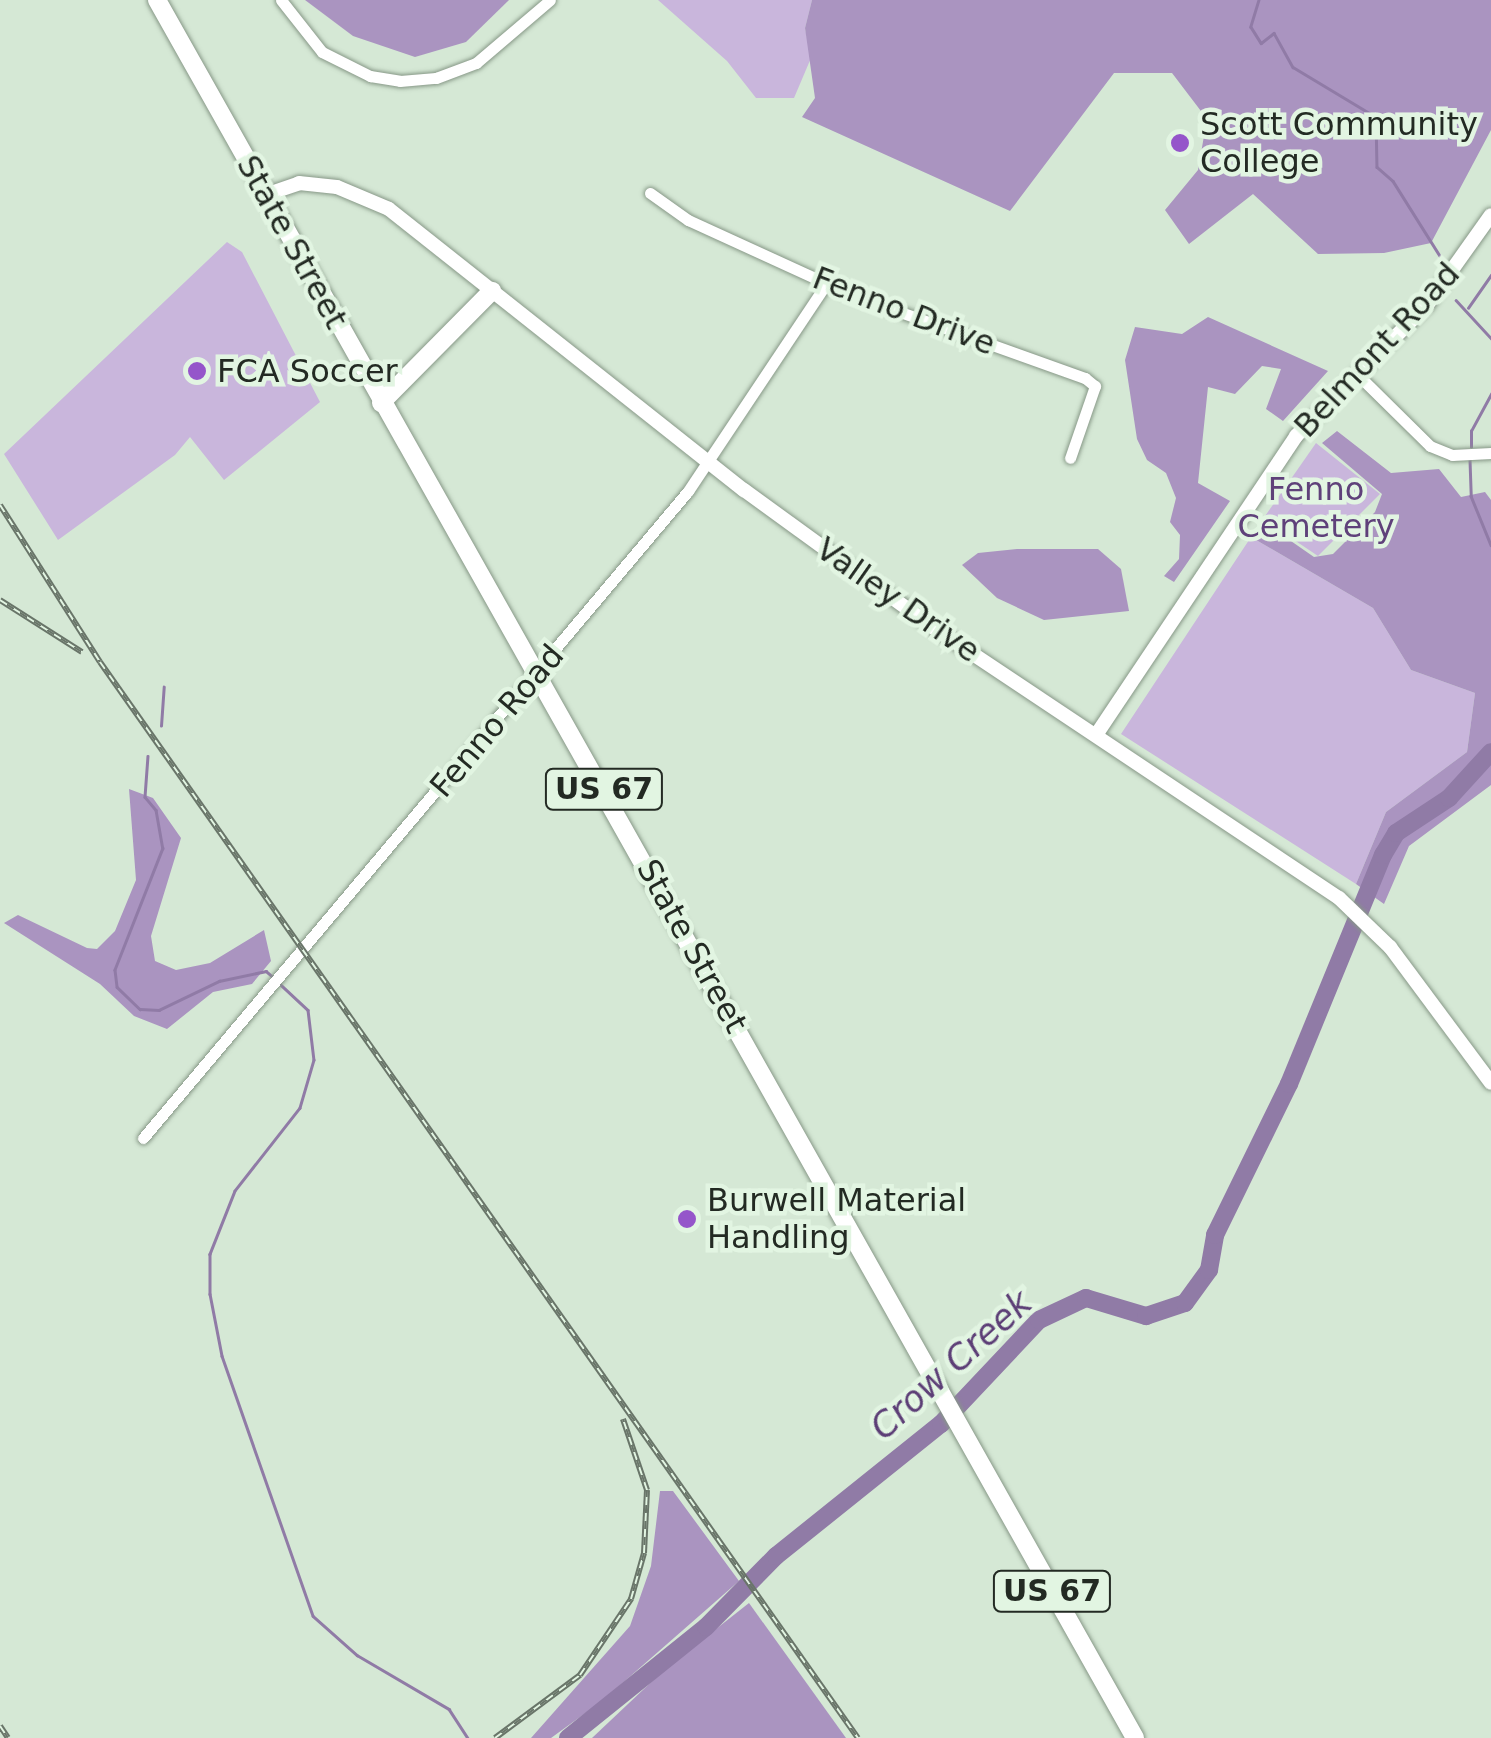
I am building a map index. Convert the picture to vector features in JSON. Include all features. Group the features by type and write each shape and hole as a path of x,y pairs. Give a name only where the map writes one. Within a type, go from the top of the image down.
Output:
{"main road":[{"name":"State Street","path":"156,0 381,403 538,671 1134,1738"},
{"path":"381,403 492,290"}],"street":[{"path":"280,0 322,52 370,76 400,81 436,78 476,63 550,0"},
{"name":"Valley Drive","path":"265,194 299,182 353,190 389,209 709,461 931,626 1339,898 1375,931 1491,1084"},
{"name":"Fenno Drive","path":"650,193 688,220 826,284 1086,378 1095,386 1070,458"},
{"name":"Belmont Road","path":"1096,735 1289,446 1427,305 1487,231 1491,215"},
{"name":"Fenno Road","path":"143,1138 538,671 709,461 826,284"},
{"path":"1358,375 1430,446 1480,454"}],"green space":[{"path":"658,0 812,0 805,28 811,58 794,98 756,98 727,61"},
{"name":"FCA Soccer","path":"227,242 242,252 320,402 224,480 190,437 175,455 58,540 4,454"},
{"name":"Fenno Cemetery","path":"1316,443 1380,494 1318,556 1263,519"},
{"path":"1251,537 1373,608 1411,670 1475,693 1467,752 1386,812 1356,884 1121,734"}],"shaded area":[{"path":"305,0 509,0 466,42 415,57 353,36"},
{"name":"Scott Community College","path":"812,0 1491,0 1491,130 1431,243 1384,253 1318,254 1253,194 1189,244 1165,210 1198,170 1207,119 1172,73 1114,73 1010,211 802,117 815,98 805,28"},
{"path":"1208,317 1328,371 1283,421 1266,409 1281,369 1262,366 1235,394 1208,387 1198,483 1230,501 1174,582 1164,576 1179,559 1180,535 1170,522 1176,498 1166,473 1147,460 1137,439 1125,360 1135,327 1182,334"},
{"path":"1337,431 1391,473 1439,469 1461,497 1485,492 1491,500 1491,785 1409,846 1384,904 1356,884 1386,812 1467,752 1475,693 1411,670 1373,608 1251,537 1262,521 1314,557 1333,554 1375,512 1382,494 1322,443"},
{"path":"1098,549 1121,569 1129,611 1044,620 997,598 962,565 978,553"},
{"path":"129,789 153,798 181,838 151,936 155,961 176,970 210,963 264,930 271,961 252,984 213,992 167,1029 134,1016 100,984 4,923 18,915 87,948 97,949 115,931 136,880"},
{"path":"660,1491 673,1491 739,1581 602,1701 551,1738 531,1738 630,1626 651,1566"},
{"path":"749,1603 846,1738 592,1738 664,1670"}],"waterway":[{"path":"1259,0 1251,27 1261,43 1274,33 1293,67 1376,117 1377,167 1393,181 1440,256"},
{"path":"1468,308 1491,275"},
{"path":"1456,300 1491,338"},
{"path":"1471,447 1471,431 1491,394"},
{"path":"1470,460 1471,496 1491,545"},
{"path":"161,726 164,687"},
{"name":"Crow Creek","path":"568,1738 706,1627 776,1556 941,1424 1039,1320 1086,1298 1146,1316 1185,1303 1209,1270 1215,1235 1289,1084 1383,855 1396,833 1449,798 1491,752"},
{"path":"148,756 145,797 156,810 163,848 115,970 117,987 140,1009 159,1010 219,981 266,971 274,978"},
{"path":"280,984 308,1010 314,1060 300,1108 235,1191 210,1254 210,1294 222,1356 313,1616 357,1655 449,1709 468,1738"}],"railway":[{"path":"0,505 100,662 858,1738"},
{"path":"0,600 82,652"},
{"path":"495,1738 580,1675 631,1599 644,1553 647,1490 623,1419"},
{"path":"0,1726 8,1738"}],"place":[{"name":"Scott Community College","path":"1180,143"},
{"name":"FCA Soccer","path":"197,371"},
{"name":"Burwell Material Handling","path":"687,1219"}]}
